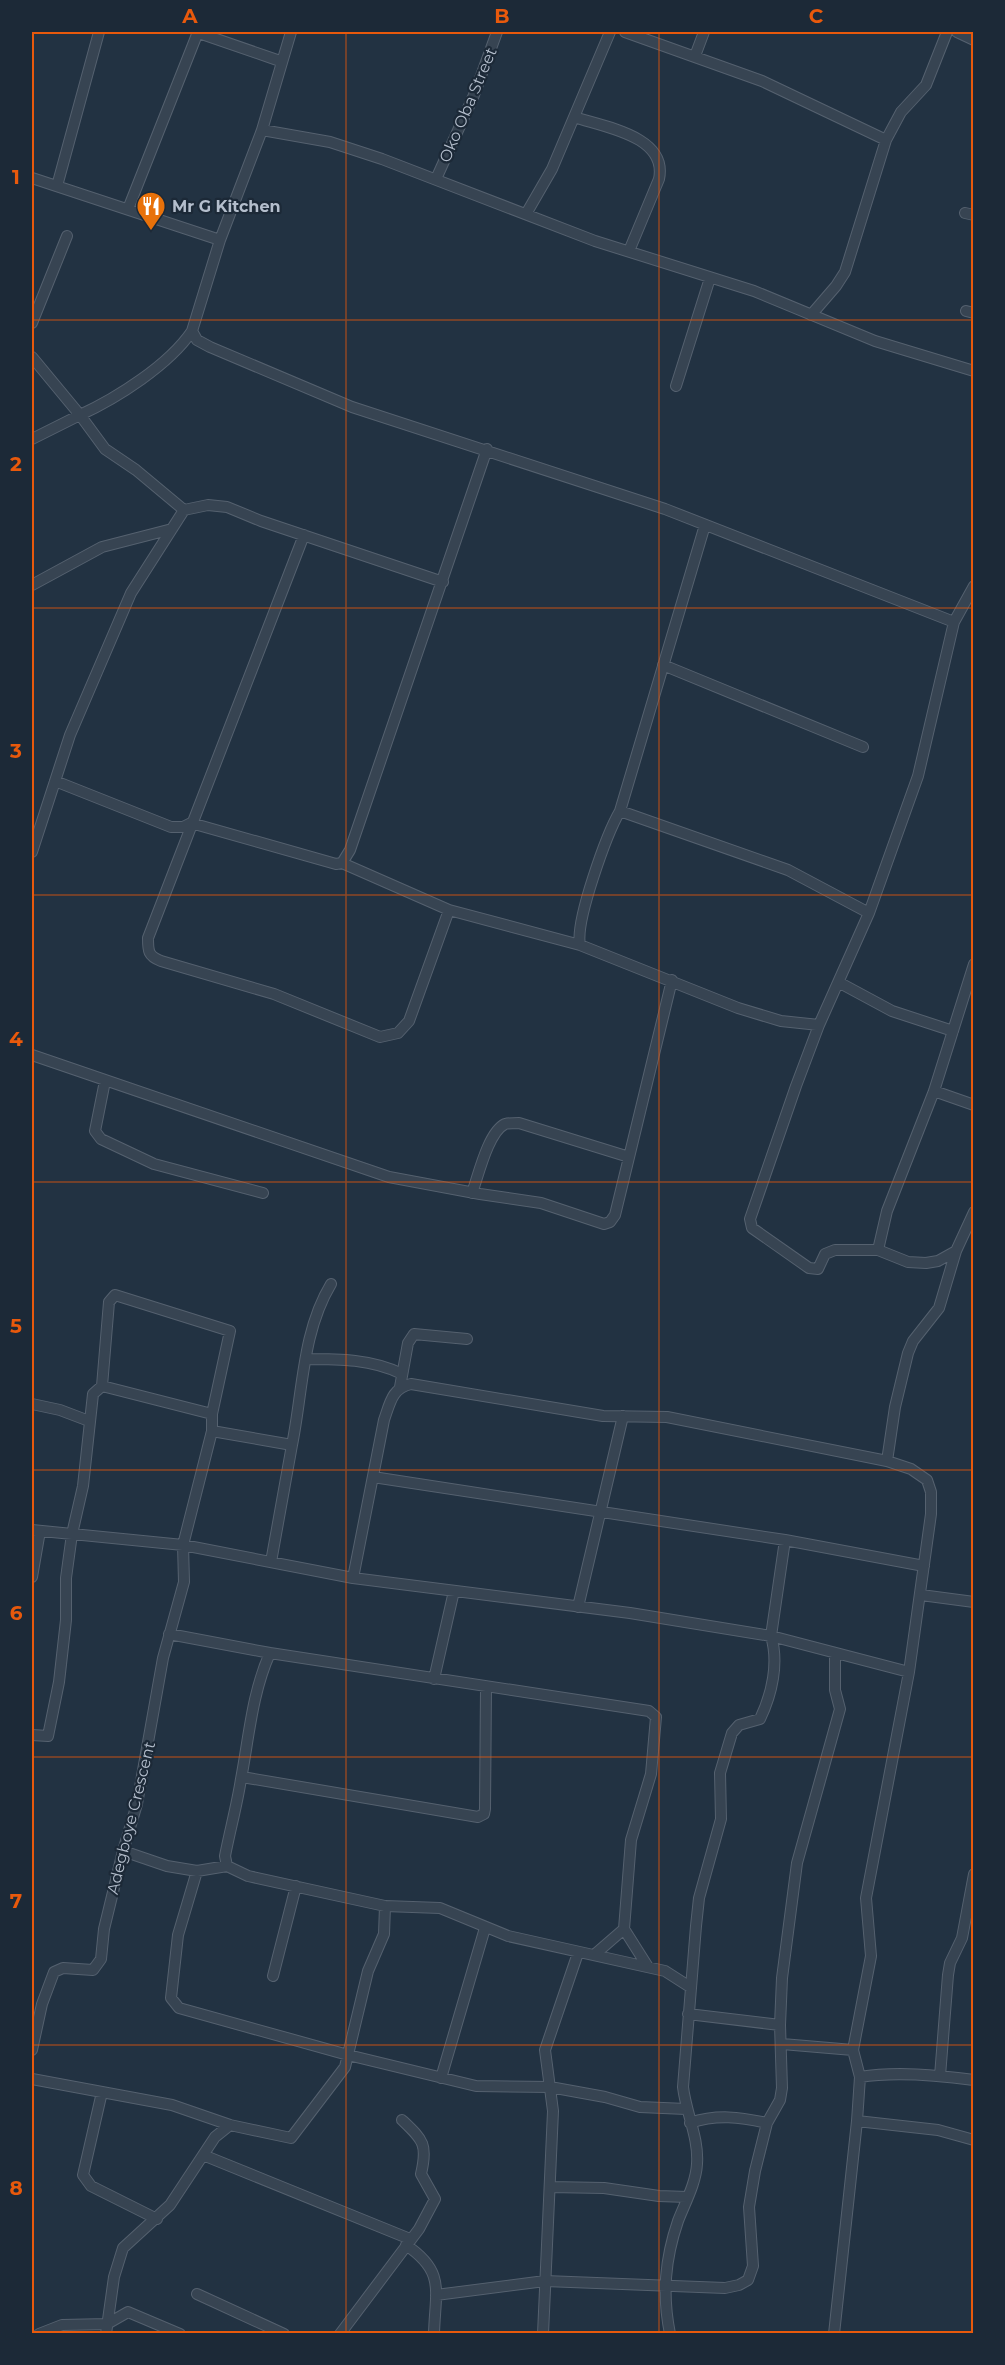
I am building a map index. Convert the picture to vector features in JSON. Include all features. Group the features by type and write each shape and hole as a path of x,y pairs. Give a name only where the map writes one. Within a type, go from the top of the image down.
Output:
{"street":[{"path":"57,186 99,32"},
{"path":"128,209 197,32 280,61"},
{"path":"32,439 124,391 181,348 192,331 220,240 262,129 280,61 291,32"},
{"name":"Oko Oba Street","path":"436,179 474,96 497,32"},
{"path":"526,214 552,169 610,32"},
{"path":"625,32 762,81 886,140"},
{"path":"695,56 704,32"},
{"path":"811,315 837,286 845,272 886,140 901,112 926,85 947,32"},
{"path":"957,32 974,40"},
{"path":"574,117 641,141 657,156 661,168 659,179 629,251"},
{"path":"262,129 330,142 436,179 595,242 754,291 875,341 974,371"},
{"path":"32,178 220,240"},
{"path":"32,323 67,236"},
{"path":"676,386 710,278"},
{"path":"192,331 197,340 210,347 352,406 665,508 954,622"},
{"path":"32,357 105,449 158,487 184,510"},
{"path":"342,863 350,850 487,449"},
{"path":"32,846 70,735 131,593 184,510 208,505 227,507 443,582"},
{"path":"580,945 579,926 611,826 620,811 705,525"},
{"path":"32,585 102,547 172,529"},
{"path":"304,535 191,823 148,938 148,951 152,957 274,994 355,1029 380,1036 398,1033 409,1021 449,910"},
{"path":"956,1251 938,1261 917,1262 892,1258 878,1250 829,1251 818,1269 809,1268 752,1228 750,1219 819,1025 840,983 869,913 918,776 954,622 969,605 974,586"},
{"path":"663,665 863,747"},
{"path":"55,781 171,827 183,827 191,823 336,864 342,863 449,910 580,945 748,1011 781,1021 819,1025"},
{"path":"620,811 788,870 869,913"},
{"path":"878,1250 887,1211 934,1091 974,964"},
{"path":"32,1054 105,1081 159,1097 187,1110 250,1127 390,1177 472,1193 541,1203 604,1224 610,1222 615,1215 672,981"},
{"path":"840,983 892,1011 952,1031"},
{"path":"105,1081 95,1131 100,1139 154,1164 263,1193"},
{"path":"934,1091 974,1105"},
{"path":"472,1193 488,1148 497,1130 505,1124 519,1123 629,1157"},
{"path":"887,1461 895,1407 908,1353 913,1341 939,1308 956,1251 974,1212"},
{"path":"271,1562 298,1419 313,1323 320,1303 331,1284"},
{"name":"Adegboye Crescent","path":"32,2050 42,2004 54,1972 63,1968 93,1970 100,1959 104,1929 137,1804 169,1634 184,1582 183,1545 212,1431 212,1414 230,1331 115,1295 109,1302 102,1386"},
{"path":"353,1578 384,1420 392,1396 400,1387 408,1342 414,1334 467,1339"},
{"path":"306,1359 369,1362 387,1366 402,1374"},
{"path":"400,1387 411,1384 524,1404 623,1416 667,1417 887,1461 911,1469 927,1480 931,1492 931,1514 921,1595 909,1672 866,1898 871,1956 853,2050 860,2077 834,2334"},
{"path":"32,1735 48,1736 59,1682 72,1534 83,1486 93,1394 102,1386 212,1414"},
{"path":"32,1404 60,1410 89,1421"},
{"path":"578,1607 623,1416"},
{"path":"212,1431 292,1445"},
{"path":"373,1477 785,1540 924,1566"},
{"path":"32,1577 36,1530 183,1545 353,1578 578,1607 771,1636 909,1672"},
{"path":"670,2334 664,2285 668,2258 697,2166 697,2149 686,2109 683,2087 699,1898 721,1819 720,1773 732,1733 739,1725 760,1719 775,1666 775,1649 771,1636 785,1540"},
{"path":"434,1679 454,1590"},
{"path":"921,1595 974,1602"},
{"path":"169,1634 486,1688 620,1705 649,1711 656,1717 651,1774 631,1840 624,1929 648,1967"},
{"path":"227,1866 225,1856 242,1777 246,1741 263,1669 270,1653"},
{"path":"436,2295 545,2281 725,2288 748,2280 753,2266 749,2207 767,2123 780,2100 782,2088 780,2025 782,1978 797,1863 840,1708 835,1690 835,1653"},
{"path":"242,1777 478,1817 484,1814 485,1809 486,1688"},
{"path":"123,1851 167,1866 197,1871 227,1866 248,1876 385,1906 440,1908 485,1928 578,1953 648,1967 676,1977 690,1987"},
{"path":"197,1871 178,1935 171,1998 173,2004 243,2027 441,2078 492,2088 550,2087 640,2107 686,2109"},
{"path":"940,2076 950,1963 962,1938 974,1875"},
{"path":"273,1976 296,1886"},
{"path":"32,2079 172,2105 230,2125 291,2138 338,2078 348,2055 368,1971 384,1934 385,1906"},
{"path":"441,2078 485,1928"},
{"path":"594,1955 624,1929"},
{"path":"543,2334 553,2110 545,2050 547,2038 560,2009 578,1953"},
{"path":"688,2014 780,2025"},
{"path":"782,2044 853,2050"},
{"path":"860,2077 874,2075 940,2076 974,2080"},
{"path":"102,2092 83,2175 92,2186 158,2219"},
{"path":"690,2123 708,2117 726,2117 767,2123"},
{"path":"340,2334 408,2242 435,2199 421,2174 425,2152 423,2142 402,2120"},
{"path":"857,2121 938,2130 974,2140"},
{"path":"106,2329 114,2277 123,2248 132,2237 158,2219 170,2205 214,2137 230,2125"},
{"path":"203,2155 408,2242 433,2270 437,2281 434,2334"},
{"path":"549,2187 604,2188 687,2198"},
{"path":"197,2294 284,2334"},
{"path":"39,2334 62,2325 106,2329 128,2312 180,2334"}],"place":[{"name":"Mr G Kitchen","path":"151,232"}]}
